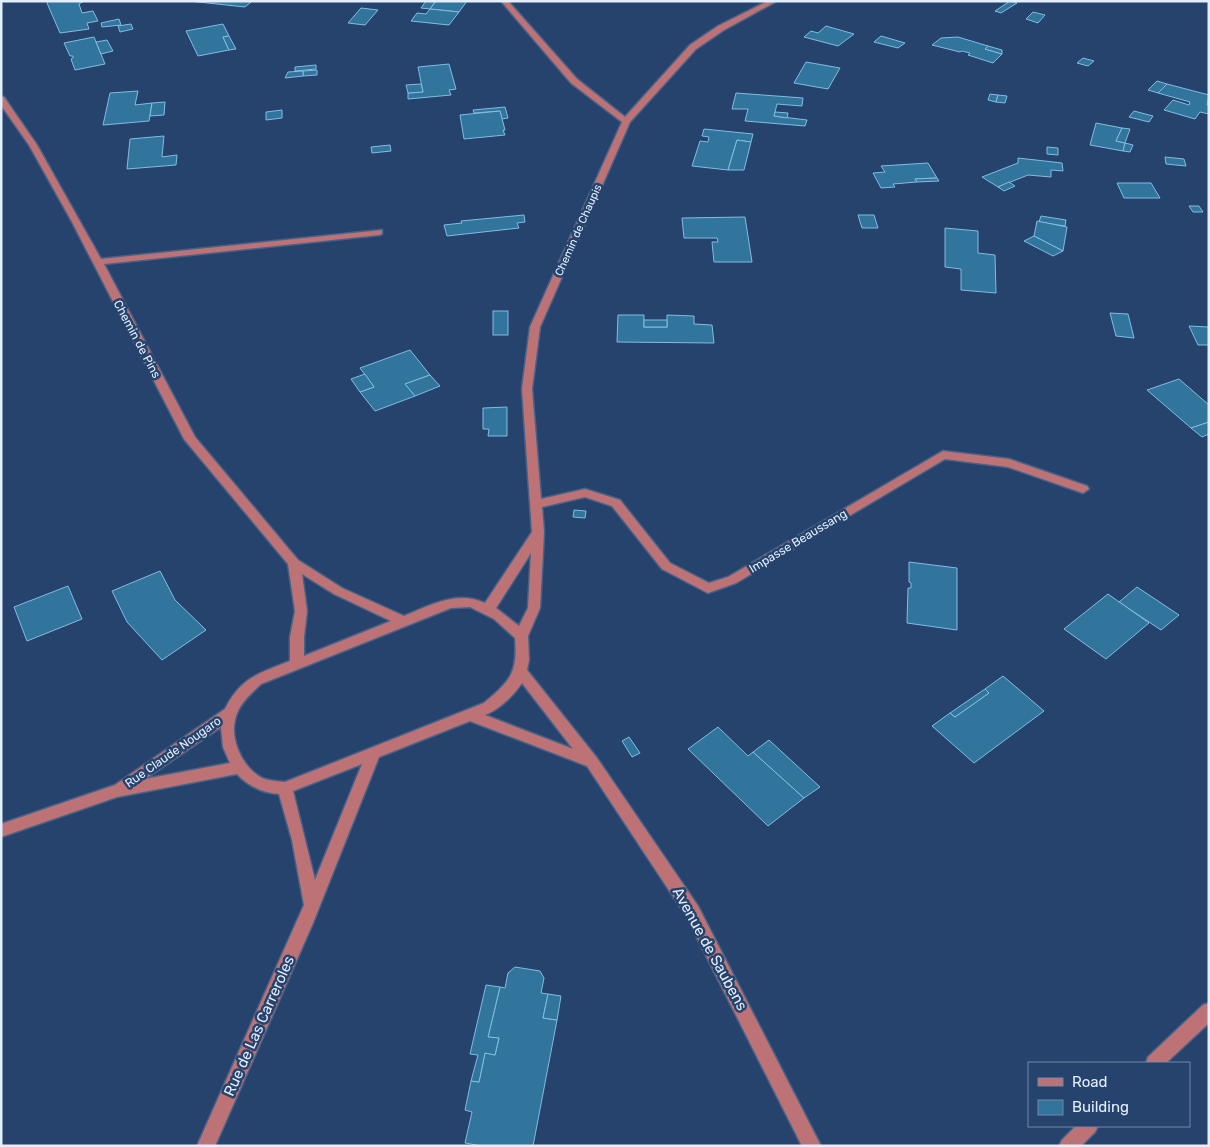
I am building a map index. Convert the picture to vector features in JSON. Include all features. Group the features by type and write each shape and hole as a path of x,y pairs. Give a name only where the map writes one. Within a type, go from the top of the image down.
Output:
{"street":[{"path":"504,1 574,81 626,121"},
{"name":"Chemin de Chaupis","path":"522,636 534,608 538,532 527,389 535,327 626,121 693,47 721,28 774,1"},
{"name":"Chemin de Pins","path":"1,99 33,145 76,220 190,439 294,563 338,591 403,621"},
{"path":"97,262 379,232"},
{"name":"Impasse Beaussang","path":"536,505 585,492 616,503 666,566 708,588 732,580 942,455 1009,463 1083,489"},
{"path":"488,609 538,532"},
{"path":"294,563 301,611 297,664"},
{"path":"471,602 488,609 507,620 522,636 523,650 521,672 514,686 490,707 285,788 267,787 247,776 232,756 228,735 230,713 242,694 256,680 450,603 471,602"},
{"name":"Avenue de Saubens","path":"521,672 592,762 692,911 812,1146"},
{"name":"Rue Claude Nougaro","path":"117,791 230,713"},
{"path":"471,715 592,762"},
{"name":"Rue de Las Carreroles","path":"206,1146 312,905 373,754"},
{"name":"Rue Claude Nougaro","path":"1,832 117,791 241,767"},
{"path":"285,788 299,840 312,905"},
{"path":"1155,1062 1209,1011"},
{"path":"1068,1146 1088,1127"}],"building":[{"path":"48,1 84,1 79,4 82,13 93,11 98,21 87,23 89,29 60,33 47,3"},
{"path":"189,1 249,1 251,2 245,7"},
{"path":"426,1 436,1 430,9 421,8"},
{"path":"436,1 467,1 459,12 430,9"},
{"path":"1010,1 1017,3 1001,13 995,11"},
{"path":"361,8 378,10 365,25 348,23"},
{"path":"430,9 459,12 449,25 411,21 417,13 426,14"},
{"path":"1033,12 1045,15 1038,23 1026,19"},
{"path":"119,19 121,25 102,27 101,23"},
{"path":"131,24 133,29 120,32 118,26"},
{"path":"223,24 229,36 223,37 229,50 198,56 186,31"},
{"path":"826,26 854,34 838,46 804,37 811,31 818,33"},
{"path":"229,36 236,49 229,50 223,37"},
{"path":"881,36 905,43 898,48 874,42"},
{"path":"94,37 105,64 75,70 71,59 73,56 70,56 64,43"},
{"path":"958,37 988,46 985,49 1002,54 993,63 968,55 970,53 932,45 941,38"},
{"path":"107,40 113,51 101,54 96,42"},
{"path":"988,46 1002,50 1002,54 985,49"},
{"path":"1083,58 1094,61 1088,66 1077,63"},
{"path":"806,62 840,68 828,89 794,83"},
{"path":"449,64 456,89 449,90 451,95 408,99 408,93 423,92 418,67"},
{"path":"316,65 316,69 295,71 295,67"},
{"path":"317,70 317,75 303,76 303,71"},
{"path":"303,71 303,76 285,78 288,72"},
{"path":"1157,81 1167,84 1158,93 1148,90"},
{"path":"421,84 423,92 408,93 406,85"},
{"path":"1167,84 1209,95 1207,105 1209,105 1209,114 1200,112 1195,119 1164,110 1173,100 1189,105 1190,102 1158,93"},
{"path":"138,91 135,105 152,103 149,121 103,125 110,93"},
{"path":"736,93 803,98 802,106 777,104 774,116 807,120 805,126 745,121 748,109 732,109"},
{"path":"990,94 998,95 996,102 988,100"},
{"path":"998,95 1007,96 1005,103 996,102"},
{"path":"165,102 164,115 150,116 152,103"},
{"path":"505,107 508,118 502,119 500,111 474,113 473,110"},
{"path":"282,110 282,118 266,120 266,112"},
{"path":"500,111 505,135 464,139 460,115"},
{"path":"1134,111 1153,116 1149,122 1129,117"},
{"path":"775,112 788,113 787,118 774,116"},
{"path":"1096,123 1122,128 1116,141 1125,143 1123,151 1090,145"},
{"path":"1122,128 1130,129 1125,143 1116,141"},
{"path":"704,129 753,134 751,142 737,140 728,170 692,166 700,141 708,142 709,137 702,136"},
{"path":"164,136 162,157 177,155 176,165 127,169 130,139"},
{"path":"737,140 751,142 744,170 728,170"},
{"path":"1125,143 1133,145 1130,152 1123,151"},
{"path":"390,145 391,151 372,153 371,147"},
{"path":"1047,147 1058,148 1058,155 1047,154"},
{"path":"1165,157 1184,159 1186,166 1166,164"},
{"path":"1018,158 1062,163 1063,171 1051,170 1051,177 1028,175 998,187 982,177 1018,163"},
{"path":"928,163 937,178 915,179 917,182 893,184 895,187 881,188 873,173 885,172 881,166"},
{"path":"937,178 939,181 917,182 915,179"},
{"path":"1009,182 1015,186 1004,191 998,187"},
{"path":"1117,183 1151,183 1160,198 1124,198"},
{"path":"1189,206 1199,206 1203,212 1193,212"},
{"path":"524,215 525,222 517,223 519,228 447,236 444,225 462,223 461,221"},
{"path":"858,215 874,215 878,228 862,228"},
{"path":"1041,216 1066,220 1065,226 1039,222"},
{"path":"745,217 752,262 714,262 712,242 718,242 717,238 684,238 682,218"},
{"path":"1037,221 1067,227 1063,251 1034,236"},
{"path":"945,228 978,231 978,253 995,255 996,293 961,290 961,269 945,267"},
{"path":"1034,236 1063,251 1053,256 1024,241"},
{"path":"493,311 508,311 508,335 493,335"},
{"path":"1110,313 1128,314 1134,338 1116,336"},
{"path":"618,315 644,315 644,327 667,327 667,315 694,316 694,324 712,325 714,343 617,342"},
{"path":"644,320 667,320 667,327 644,327"},
{"path":"1189,326 1209,327 1209,345 1198,345"},
{"path":"410,350 430,375 405,384 415,396 375,411 360,392 374,387 360,368"},
{"path":"365,374 374,387 360,392 351,379"},
{"path":"430,375 440,386 415,396 405,384"},
{"path":"1179,379 1209,405 1209,422 1191,428 1147,390"},
{"path":"507,407 507,436 488,436 489,429 483,429 483,408"},
{"path":"1209,422 1209,434 1202,437 1191,428"},
{"path":"574,510 586,511 585,518 573,517"},
{"path":"909,562 957,568 957,630 907,623 908,588 911,588 911,583 909,582"},
{"path":"160,571 175,600 206,630 162,660 127,622 112,591"},
{"path":"68,586 82,619 27,641 14,607"},
{"path":"1137,587 1179,615 1161,630 1119,602"},
{"path":"1108,594 1149,623 1106,659 1064,629"},
{"path":"1003,676 1044,711 974,763 932,726 950,713 955,717 989,693 985,689"},
{"path":"985,689 989,693 955,717 950,713"},
{"path":"718,727 748,756 753,752 804,798 768,826 688,749"},
{"path":"629,737 640,753 632,757 622,741"},
{"path":"769,740 820,787 804,798 753,752"},
{"path":"515,967 540,971 544,978 541,993 548,994 543,1018 557,1020 533,1146 482,1146 465,1143 472,1112 465,1110 471,1081 479,1082 485,1053 495,1055 499,1038 488,1037 500,987 505,988 508,973"},
{"path":"486,985 500,987 488,1037 499,1038 495,1055 485,1053 479,1082 471,1081 478,1055 470,1054"},
{"path":"548,994 561,996 557,1020 543,1018"}]}
